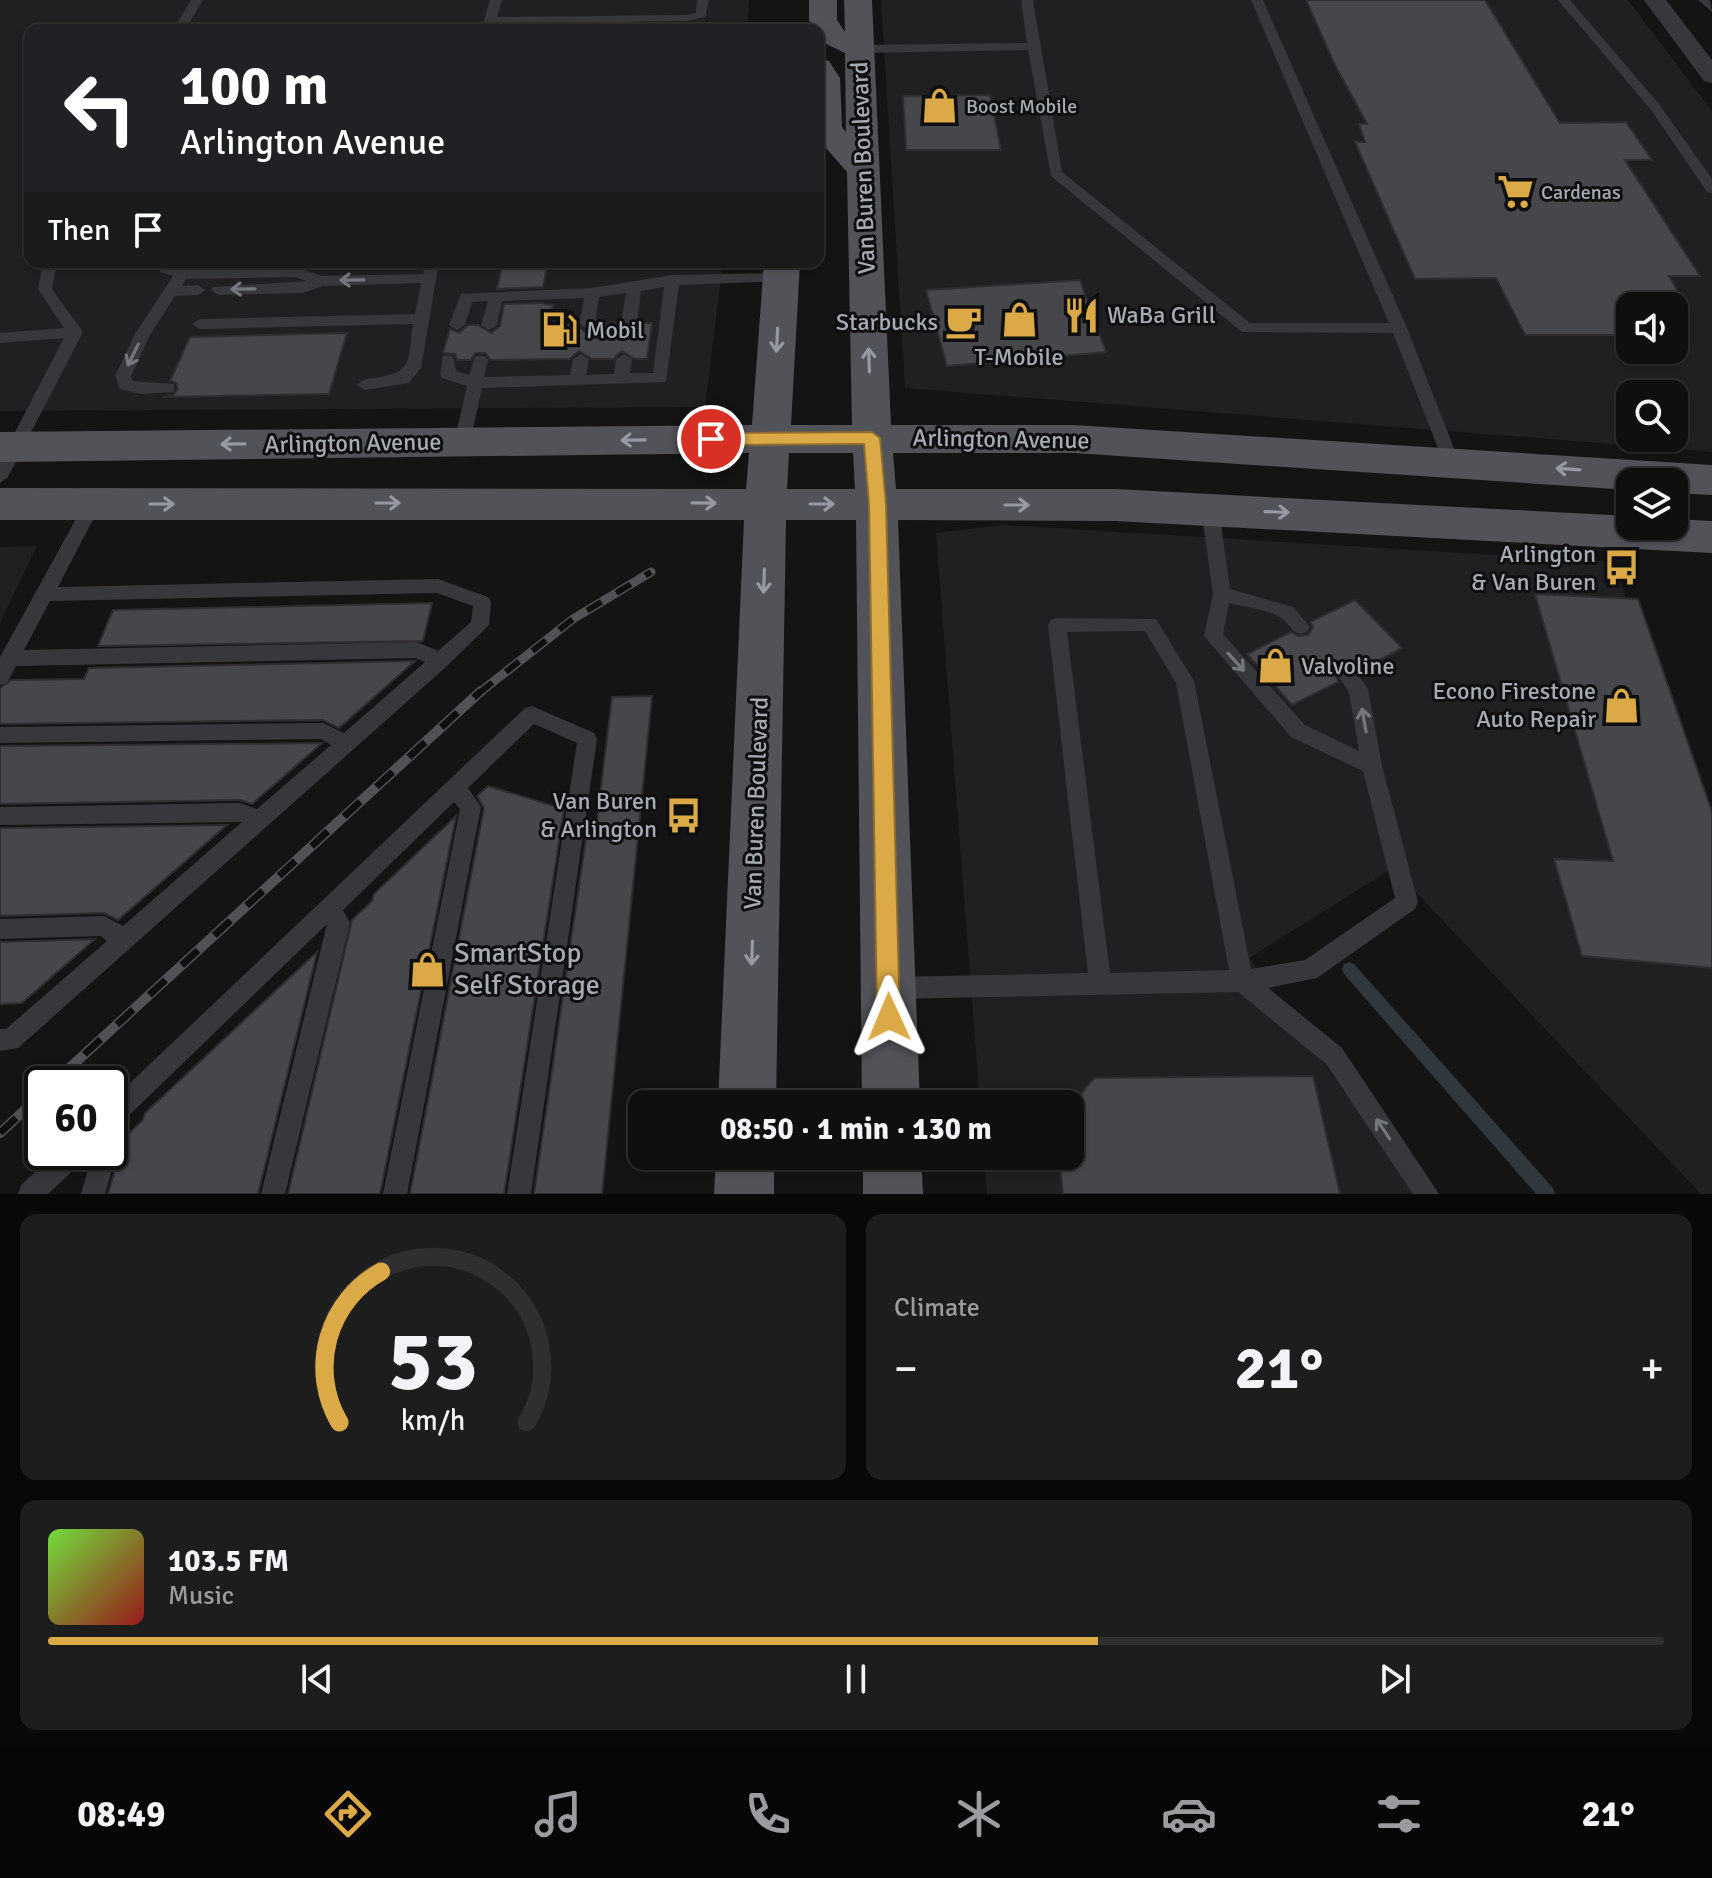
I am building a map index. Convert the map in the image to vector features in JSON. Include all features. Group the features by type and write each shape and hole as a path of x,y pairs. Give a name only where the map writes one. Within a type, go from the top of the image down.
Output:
{"main road":[{"path":"823,0 823,20 830,36 860,49"},
{"name":"Van Buren Boulevard","path":"858,0 872,438 877,504 891,1090"},
{"path":"824,76 826,129 863,170"},
{"name":"Van Buren Boulevard","path":"747,1090 766,503 781,270"},
{"name":"Arlington Avenue","path":"6,457 462,442 772,438 1103,440 1712,480"},
{"path":"0,504 1115,505 1712,537"},
{"path":"744,1194 745,1170"},
{"path":"892,1170 893,1194"}],"street":[{"path":"1655,0 1712,76"}],"lane":[{"path":"183,24 197,0"},
{"path":"490,24 496,0"},
{"path":"538,24 686,18 701,15 703,0"},
{"path":"1027,0 1056,173 1247,328 1399,328"},
{"path":"1257,0 1399,328 1451,461"},
{"path":"1564,0 1655,107 1712,189"},
{"path":"860,49 1033,46"},
{"path":"49,268 45,289 75,332"},
{"path":"165,268 182,274 296,272 321,281"},
{"path":"365,385 387,385 403,379 413,368 431,268"},
{"path":"457,325 466,297 592,293 672,280 781,270"},
{"path":"167,388 140,389 126,385 123,376 143,334 182,274"},
{"path":"218,290 303,288 321,281 430,278"},
{"path":"448,360 448,374 475,383 660,378 672,280"},
{"path":"629,323 634,287"},
{"path":"171,291 198,290"},
{"path":"587,324 592,293"},
{"path":"489,325 496,297"},
{"path":"200,324 422,319"},
{"path":"0,338 75,332"},
{"path":"6,457 75,332"},
{"path":"577,380 581,359"},
{"path":"621,379 624,359"},
{"path":"462,442 480,360"},
{"path":"0,677 93,504"},
{"path":"1210,509 1222,594 1213,636 1298,731 1372,766"},
{"path":"0,1040 10,1040 480,625 482,602 438,586 43,594"},
{"path":"1222,594 1287,612 1301,627"},
{"path":"1100,984 1057,625 1150,624 1185,681 1242,981 1334,1056 1427,1194"},
{"path":"9,658 417,650 440,661"},
{"path":"888,988 1242,981 1309,970 1407,902 1372,766 1358,689 1348,677"},
{"path":"128,1101 532,714 587,739 519,1194"},
{"path":"0,735 323,731 346,743"},
{"path":"395,1194 471,807 455,788"},
{"path":"0,816 240,812 260,820"},
{"path":"273,1194 339,923 329,908"},
{"path":"0,929 104,926 124,940"},
{"path":"30,1194 55,1170"},
{"path":"93,1194 100,1170"}],"shaded area":[{"path":"0,0 749,0 747,24 24,24 24,268 722,268 705,407 0,411"},
{"path":"881,0 1628,0 1712,111 1712,452 1688,450 1688,380 1616,380 1616,444 905,388"},
{"path":"1002,525 1614,562 1712,857 1712,1194 1701,1194 1393,868 1249,958 1417,1194 987,1194 985,1170 1084,1170 1084,1090 979,1090 936,533"},
{"path":"37,546 19,583 0,623 0,547"}],"building":[{"path":"1306,0 1485,0 1560,123 1626,122 1652,160 1625,160 1700,276 1669,276 1678,292 1616,292 1616,335 1525,335 1496,278 1415,279 1355,142 1365,142 1359,124 1367,124 1335,65"},
{"path":"990,95 1001,150 906,150 903,96"},
{"path":"502,268 547,268 543,287 497,289"},
{"path":"1080,280 1106,352 947,366 926,290"},
{"path":"504,304 553,305 548,324 576,324 585,332 598,324 618,323 631,331 640,323 652,323 647,359 635,359 622,351 613,359 592,359 579,351 570,359 491,360 485,353 475,353 471,360 457,360 455,354 443,353 450,329 459,333 468,325 478,325 491,333 500,326"},
{"path":"347,333 329,394 163,397 173,395 178,389 176,383 170,381 190,337"},
{"name":"Econo Firestone Auto Repair","path":"1535,594 1638,599 1712,812 1712,968 1582,956 1554,859 1613,861"},
{"path":"1355,600 1402,648 1359,671 1349,666 1340,668 1336,676 1338,682 1292,705 1247,654 1291,632 1298,636 1308,635 1313,627 1310,622"},
{"path":"432,603 423,641 98,646 113,610"},
{"path":"415,661 339,728 323,720 0,724 0,688 12,680 84,679 89,668"},
{"path":"652,696 602,1194 534,1194 589,818 597,821 612,697"},
{"path":"322,743 252,804 240,800 0,804 0,746"},
{"path":"488,786 564,809 504,1194 410,1194 484,808 477,796"},
{"path":"456,816 380,1194 288,1194 352,920 372,901 374,894"},
{"path":"227,825 118,920 104,913 0,916 0,828"},
{"path":"95,939 22,1003 0,1004 0,942"},
{"path":"317,952 258,1194 108,1194 115,1170 128,1170 128,1134 143,1120 145,1113"},
{"path":"1313,1076 1340,1194 1063,1194 1060,1170 1084,1170 1084,1090 1094,1078"}],"waterway":[{"path":"1349,969 1547,1194"}],"railway":[{"path":"479,693 573,619 651,572"},
{"path":"72,1066 481,691"},
{"path":"0,1133 24,1111"}],"place":[{"name":"Boost Mobile","path":"940,106"},
{"name":"Cardenas","path":"1515,192"},
{"name":"WaBa Grill","path":"1081,315"},
{"name":"T-Mobile","path":"1019,320"},
{"name":"Starbucks","path":"964,322"},
{"name":"Mobil","path":"560,330"},
{"name":"Arlington & Van Buren","path":"1622,568"},
{"name":"Valvoline","path":"1275,666"},
{"name":"Econo Firestone Auto Repair","path":"1622,705"},
{"name":"Van Buren & Arlington","path":"683,815"},
{"name":"SmartStop Self Storage","path":"428,969"}],"route":[{"path":"711,439 872,438 877,504 889,1017"}]}
